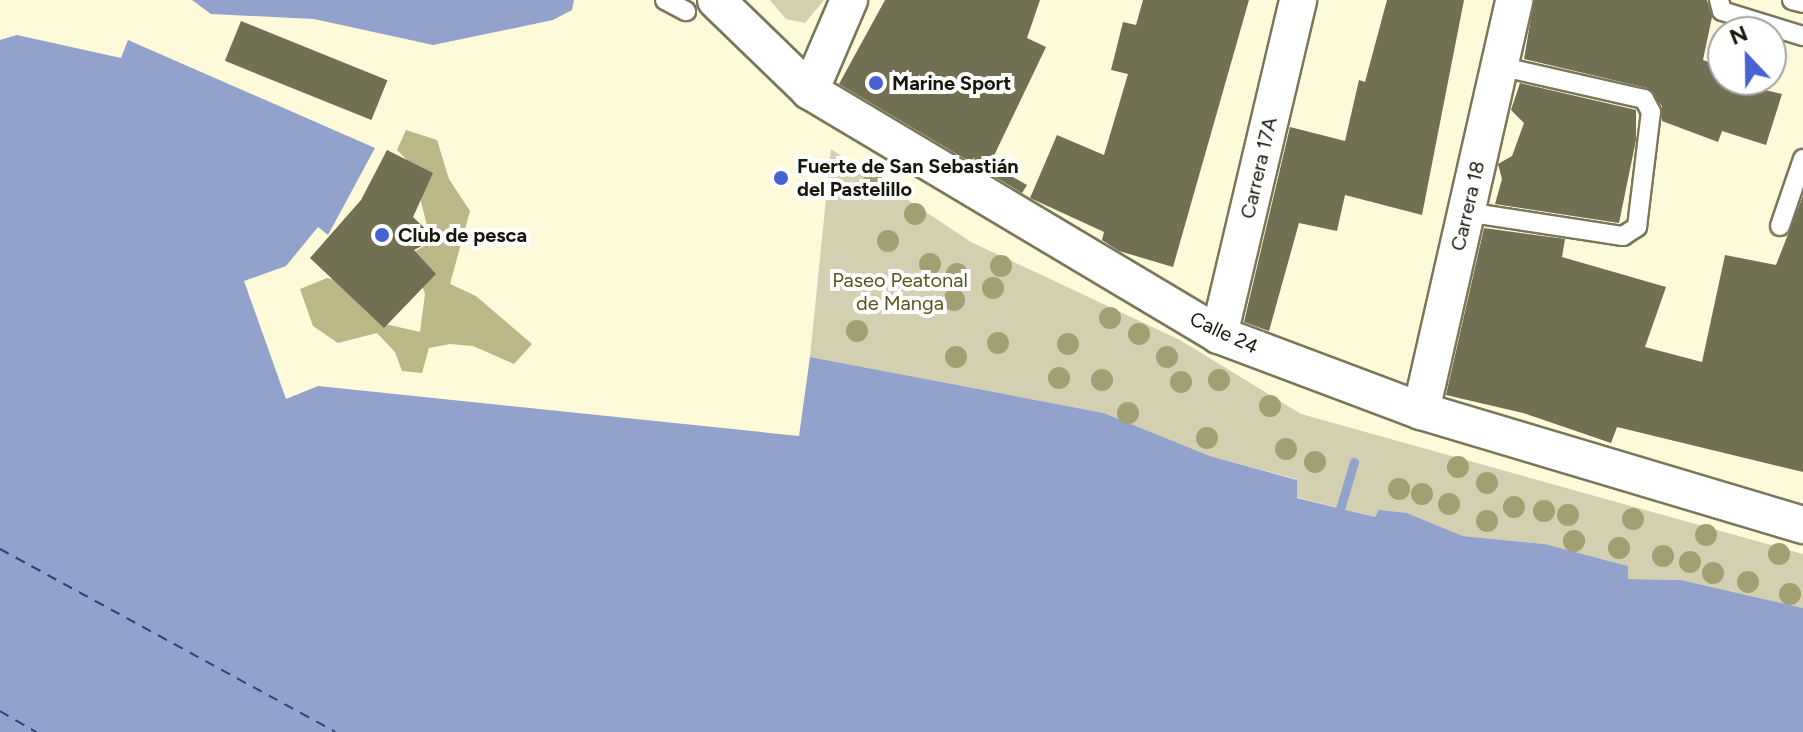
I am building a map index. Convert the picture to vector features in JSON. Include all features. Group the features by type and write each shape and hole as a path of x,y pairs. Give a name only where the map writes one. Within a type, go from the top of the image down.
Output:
{"street":[{"path":"810,91 849,0"},
{"name":"Carrera 17A","path":"1219,335 1298,0"},
{"name":"Carrera 18","path":"1421,411 1514,0"},
{"name":"Calle 24","path":"701,6 810,91 1219,335 1421,411 1803,525"}],"lane":[{"path":"665,0 701,6"},
{"path":"1719,0 1722,11 1803,36"},
{"path":"1792,0 1803,3"},
{"path":"1466,212 1623,236 1637,227 1651,112 1644,99 1499,66"},
{"path":"1780,226 1803,159"}],"green space":[{"path":"770,0 824,0 805,23 786,19"},
{"name":"Paseo Peatonal de Manga","path":"831,149 971,242 1180,340 1301,414 1803,554 1803,608 1681,580 1628,579 1628,566 1545,544 1463,536 1407,513 1375,517 1296,497 1296,479 1210,456 1104,413 810,357"}],"shaded area":[{"path":"406,130 437,140 449,179 470,211 450,284 476,296 532,344 514,364 473,346 450,344 429,348 422,373 402,371 395,352 377,333 338,343 313,326 300,289 327,278 358,286 385,324 420,332 425,294 412,253 431,242 412,165 397,150"}],"water":[{"path":"192,0 574,0 572,10 553,20 433,45 314,19 211,14"},
{"path":"17,35 121,58 128,40 375,148 328,235 318,227 286,266 244,281 286,399 318,386 799,436 810,357 1104,413 1210,456 1297,480 1297,498 1375,517 1379,510 1407,513 1463,536 1545,544 1628,566 1628,579 1681,580 1803,608 1803,732 0,732 0,40"}],"building":[{"path":"885,0 1040,0 1027,38 1046,47 990,164 1027,185 1022,193 839,84"},
{"path":"1143,0 1249,0 1173,267 1119,251 1102,240 1104,232 1030,198 1057,135 1104,155 1128,74 1111,70 1123,22 1136,25"},
{"path":"1387,0 1464,0 1422,215 1345,195 1337,231 1299,223 1269,331 1244,322 1290,127 1345,141 1359,80 1365,82"},
{"path":"1534,0 1707,0 1712,16 1707,16 1703,60 1707,62 1707,96 1781,96 1766,145 1722,131 1718,142 1662,121 1662,106 1647,88 1524,59"},
{"path":"241,21 387,80 371,120 225,61"},
{"path":"1520,83 1636,110 1636,140 1619,223 1495,204 1502,179 1498,164 1512,156 1524,123 1511,110"},
{"name":"Club de pesca","path":"387,150 433,173 413,217 436,239 414,250 436,274 384,328 310,258 361,200"},
{"path":"1803,196 1803,472 1617,427 1611,443 1523,413 1446,395 1484,228 1565,239 1562,257 1666,287 1645,347 1702,362 1725,255 1776,265"}],"waterway":[{"path":"1340,509 1354,462"}],"ferry route":[{"path":"0,549 335,732"},
{"path":"0,711 36,732"}],"place":[{"name":"Marine Sport","path":"876,83"},
{"name":"Fuerte de San Sebastián del Pastelillo","path":"781,178"},
{"name":"Club de pesca","path":"382,235"}]}
